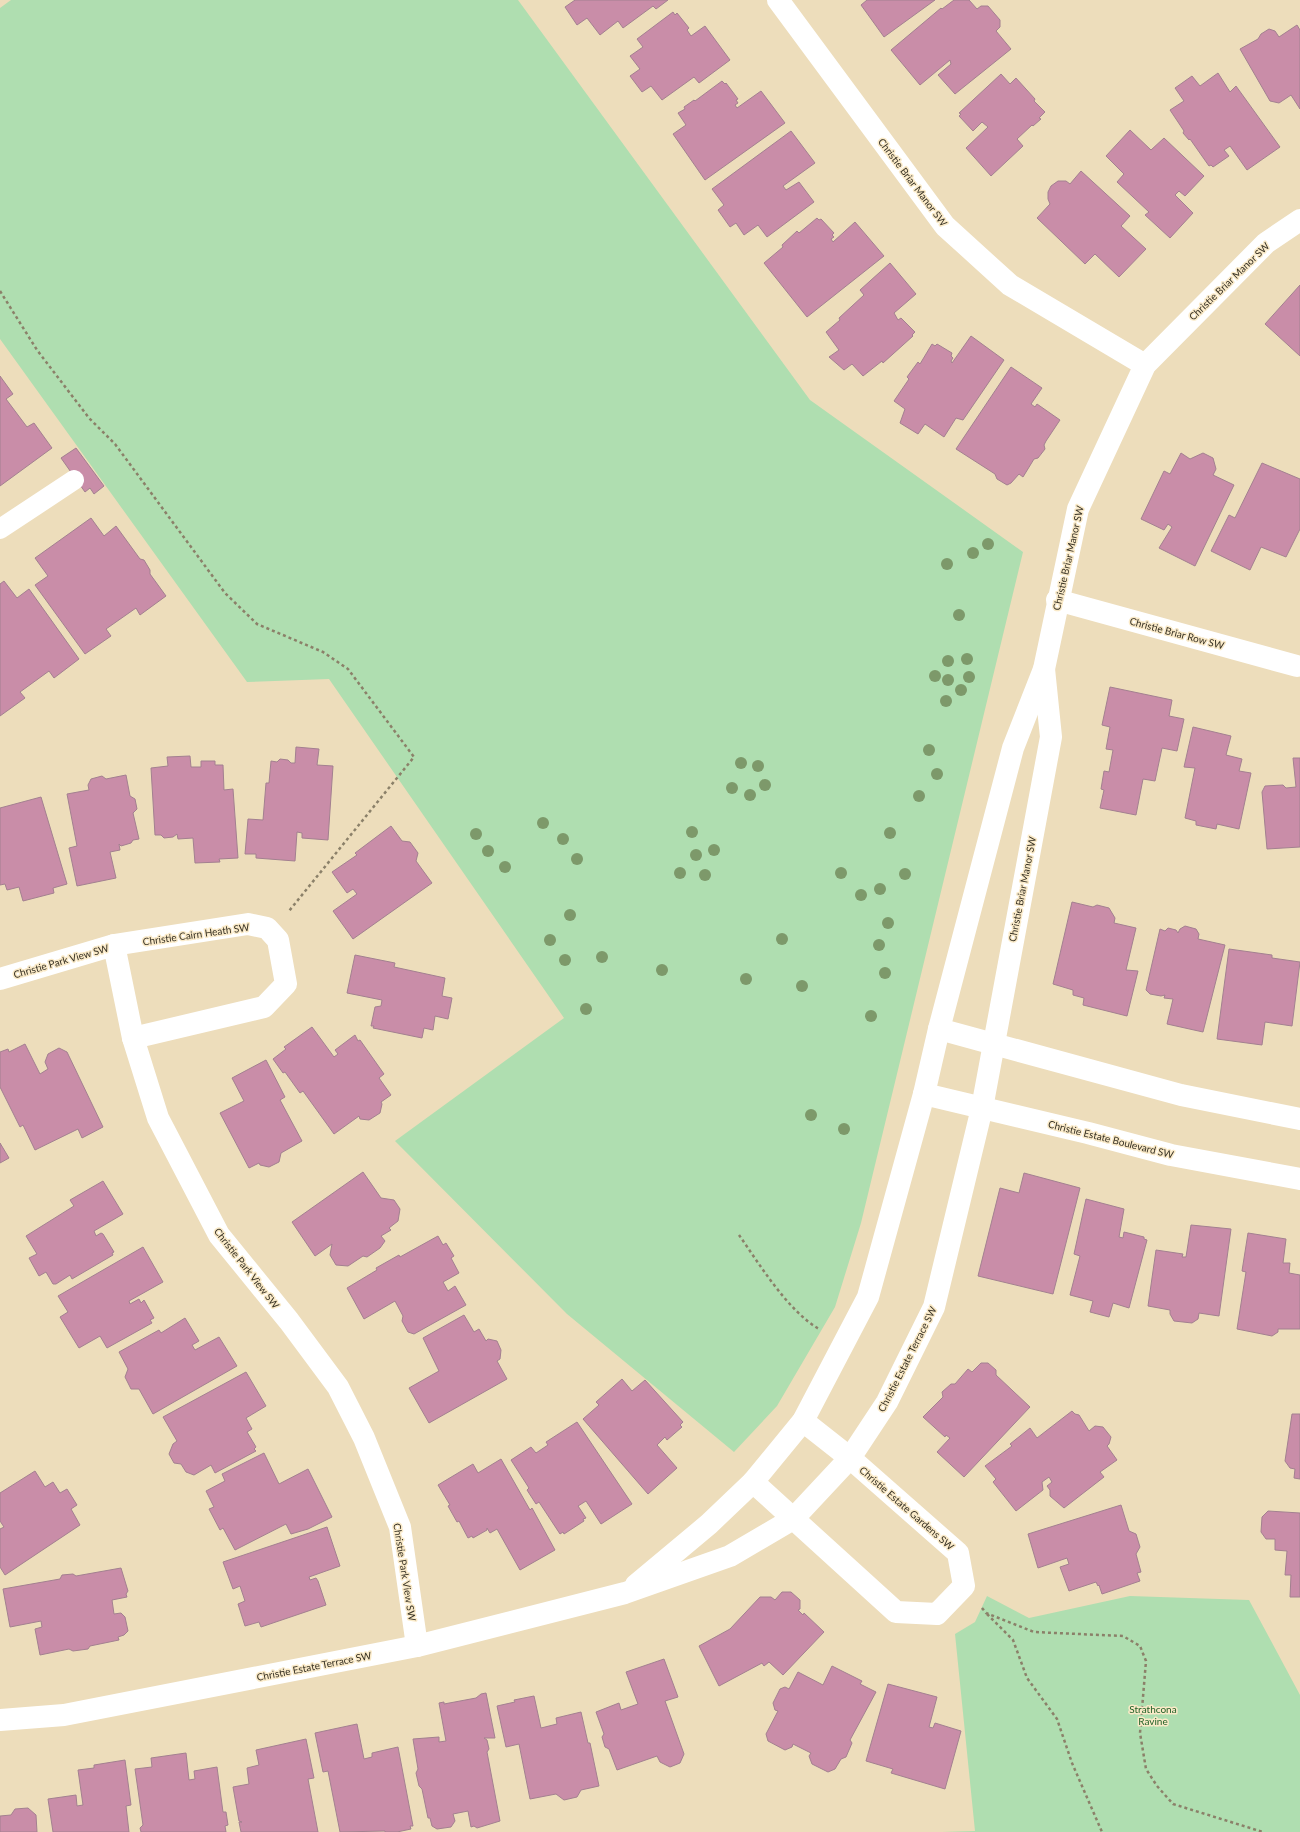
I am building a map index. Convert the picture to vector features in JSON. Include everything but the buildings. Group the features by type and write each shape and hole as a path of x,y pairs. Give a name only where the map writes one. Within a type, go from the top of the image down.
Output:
{"street":[{"name":"Christie Briar Manor SW","path":"778,0 945,226 1010,285 1145,364"},
{"name":"Christie Briar Manor SW","path":"924,1094 939,1029 1013,748 1044,669 1057,600 1078,509 1145,364 1266,243 1300,220"},
{"name":"Christie Briar Row SW","path":"1057,600 1297,666"},
{"name":"Christie Briar Manor SW","path":"982,1108 1051,737 1044,669"},
{"name":"Christie Cairn Heath SW","path":"114,945 248,924 267,928"},
{"path":"133,1038 264,1007 286,984 278,940 267,928"},
{"name":"Christie Park View SW","path":"0,978 114,945 133,1038 158,1118 219,1235 289,1321 338,1387 364,1438 400,1527 417,1646"},
{"path":"939,1029 1181,1095 1300,1119"},
{"name":"Christie Estate Boulevard SW","path":"924,1094 1088,1132 1171,1155 1300,1178"},
{"name":"Christie Estate Terrace SW","path":"625,1594 709,1524 752,1482 803,1421 868,1297 924,1094"},
{"name":"Christie Estate Terrace SW","path":"0,1720 64,1714 417,1646 625,1594 730,1556 793,1519 850,1458 887,1402 934,1307 982,1108"},
{"name":"Christie Estate Gardens SW","path":"803,1421 850,1458 958,1553 964,1586"},
{"path":"752,1482 896,1612 937,1614 964,1586"}],"lane":[{"path":"0,529 74,480"}],"path":[{"path":"0,291 37,350 89,418 115,444 225,593 257,624 323,652 348,669 414,757 285,916 267,928"},
{"path":"739,1235 792,1307 810,1323 821,1330"},
{"path":"964,1586 986,1613 1013,1640 1027,1678 1057,1719 1072,1763 1102,1832"},
{"path":"986,1613 1034,1632 1123,1636 1140,1646 1146,1661 1140,1733 1146,1769 1157,1786 1173,1804 1263,1832"}],"green space":[{"path":"11,0 518,0 810,400 1023,552 861,1223 835,1307 777,1406 734,1452 567,1314 395,1141 564,1018 329,679 247,682 0,339 0,8"},
{"name":"Strathcona Ravine","path":"987,1596 1029,1618 1130,1596 1249,1600 1300,1695 1300,1832 942,1832 975,1831 955,1634 975,1622"}]}
